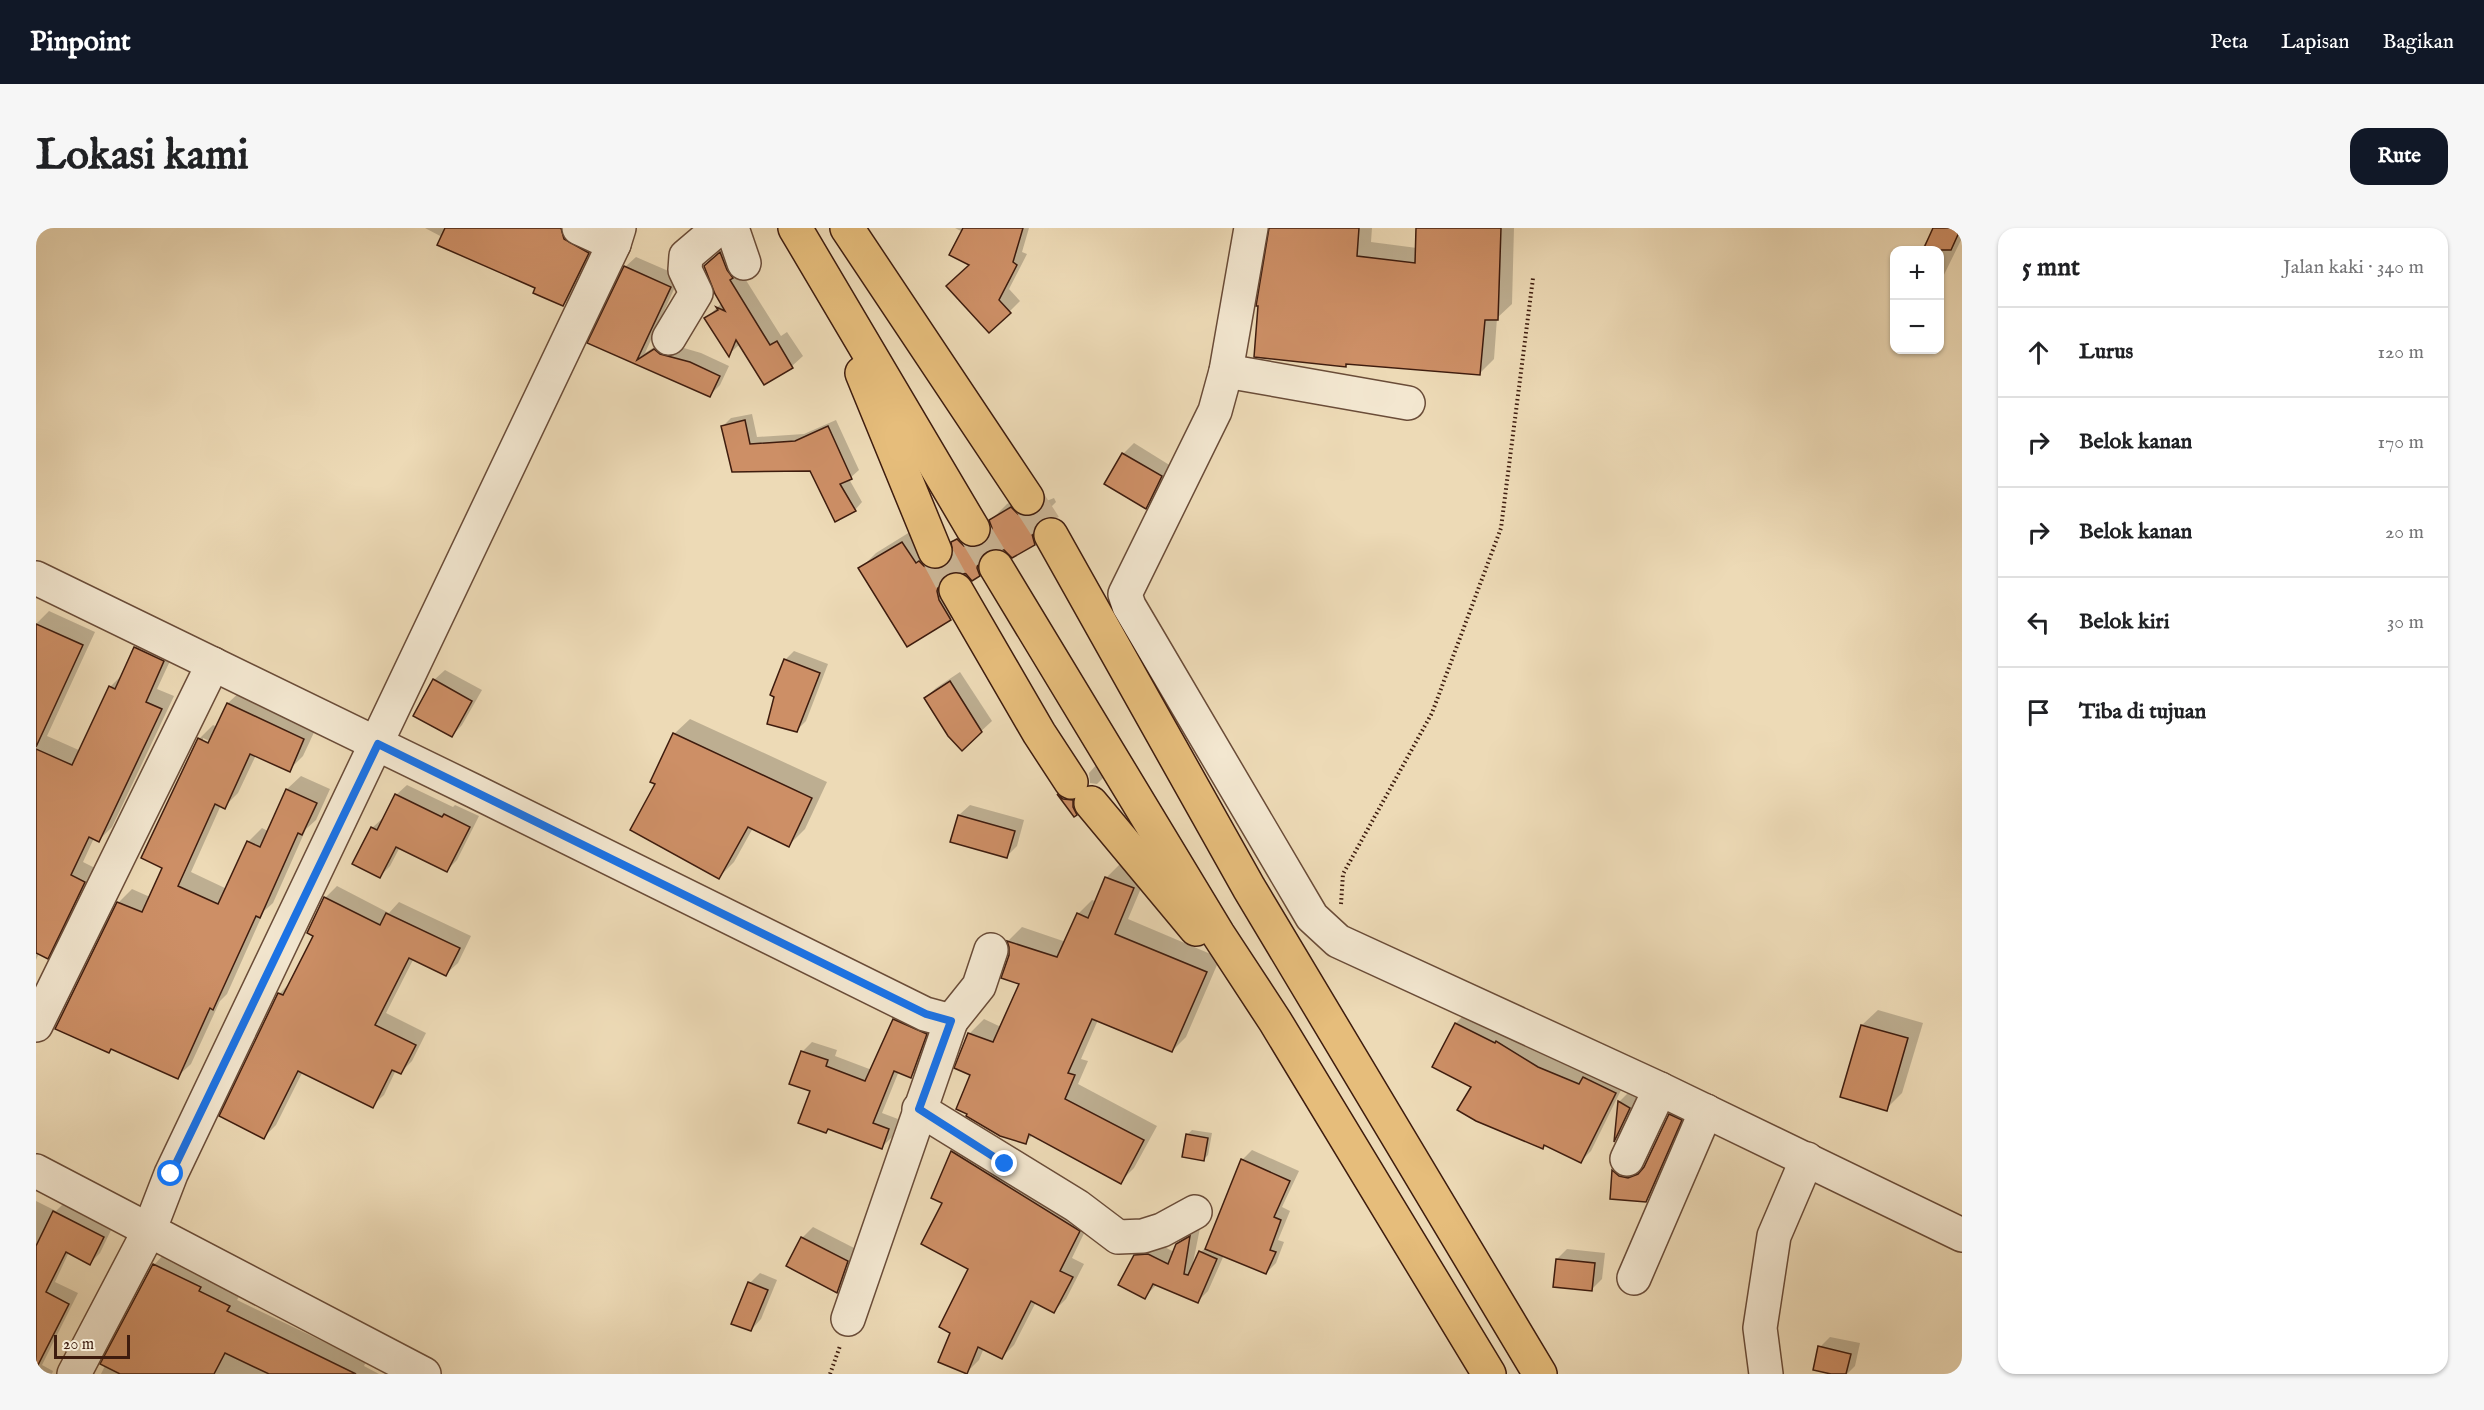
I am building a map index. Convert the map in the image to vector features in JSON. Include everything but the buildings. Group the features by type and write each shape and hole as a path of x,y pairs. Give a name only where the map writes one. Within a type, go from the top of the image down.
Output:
{"highway":[{"path":"795,228 973,529"},
{"path":"847,228 1027,498"},
{"path":"815,259 935,552"},
{"path":"1051,535 1249,888 1540,1374"},
{"path":"996,567 1218,934 1275,1021 1489,1374"},
{"path":"956,591 1039,733 1081,792 1275,1021"}],"street":[{"path":"74,1374 148,1231 171,1174 378,744 617,236 579,228"},
{"path":"669,338 696,292 685,270 686,256 719,228"},
{"path":"732,228 744,263"},
{"path":"1251,228 1226,371 1215,411 1125,594 1129,606 1312,917 1338,941 1660,1089 1962,1235"},
{"path":"1226,371 1408,403"},
{"path":"40,590 213,664 926,1014 951,1021"},
{"path":"36,1025 213,664"},
{"path":"848,1319 951,1021 979,986 991,950"},
{"path":"1626,1159 1660,1089"},
{"path":"919,1109 1077,1206 1118,1237 1143,1236 1162,1230 1195,1212"},
{"path":"1634,1278 1706,1111"},
{"path":"1766,1374 1760,1328 1774,1236 1807,1159"},
{"path":"36,1171 148,1231 384,1364 424,1374"}],"path":[{"path":"1338,941 1343,874 1432,713 1501,528 1533,278"}],"tunnel":[{"path":"1027,498 1051,535"},
{"path":"973,529 996,567"},
{"path":"935,551 956,590"}],"route":[{"path":"171,1174 378,744 926,1014 951,1021 919,1109 1005,1164"}]}
